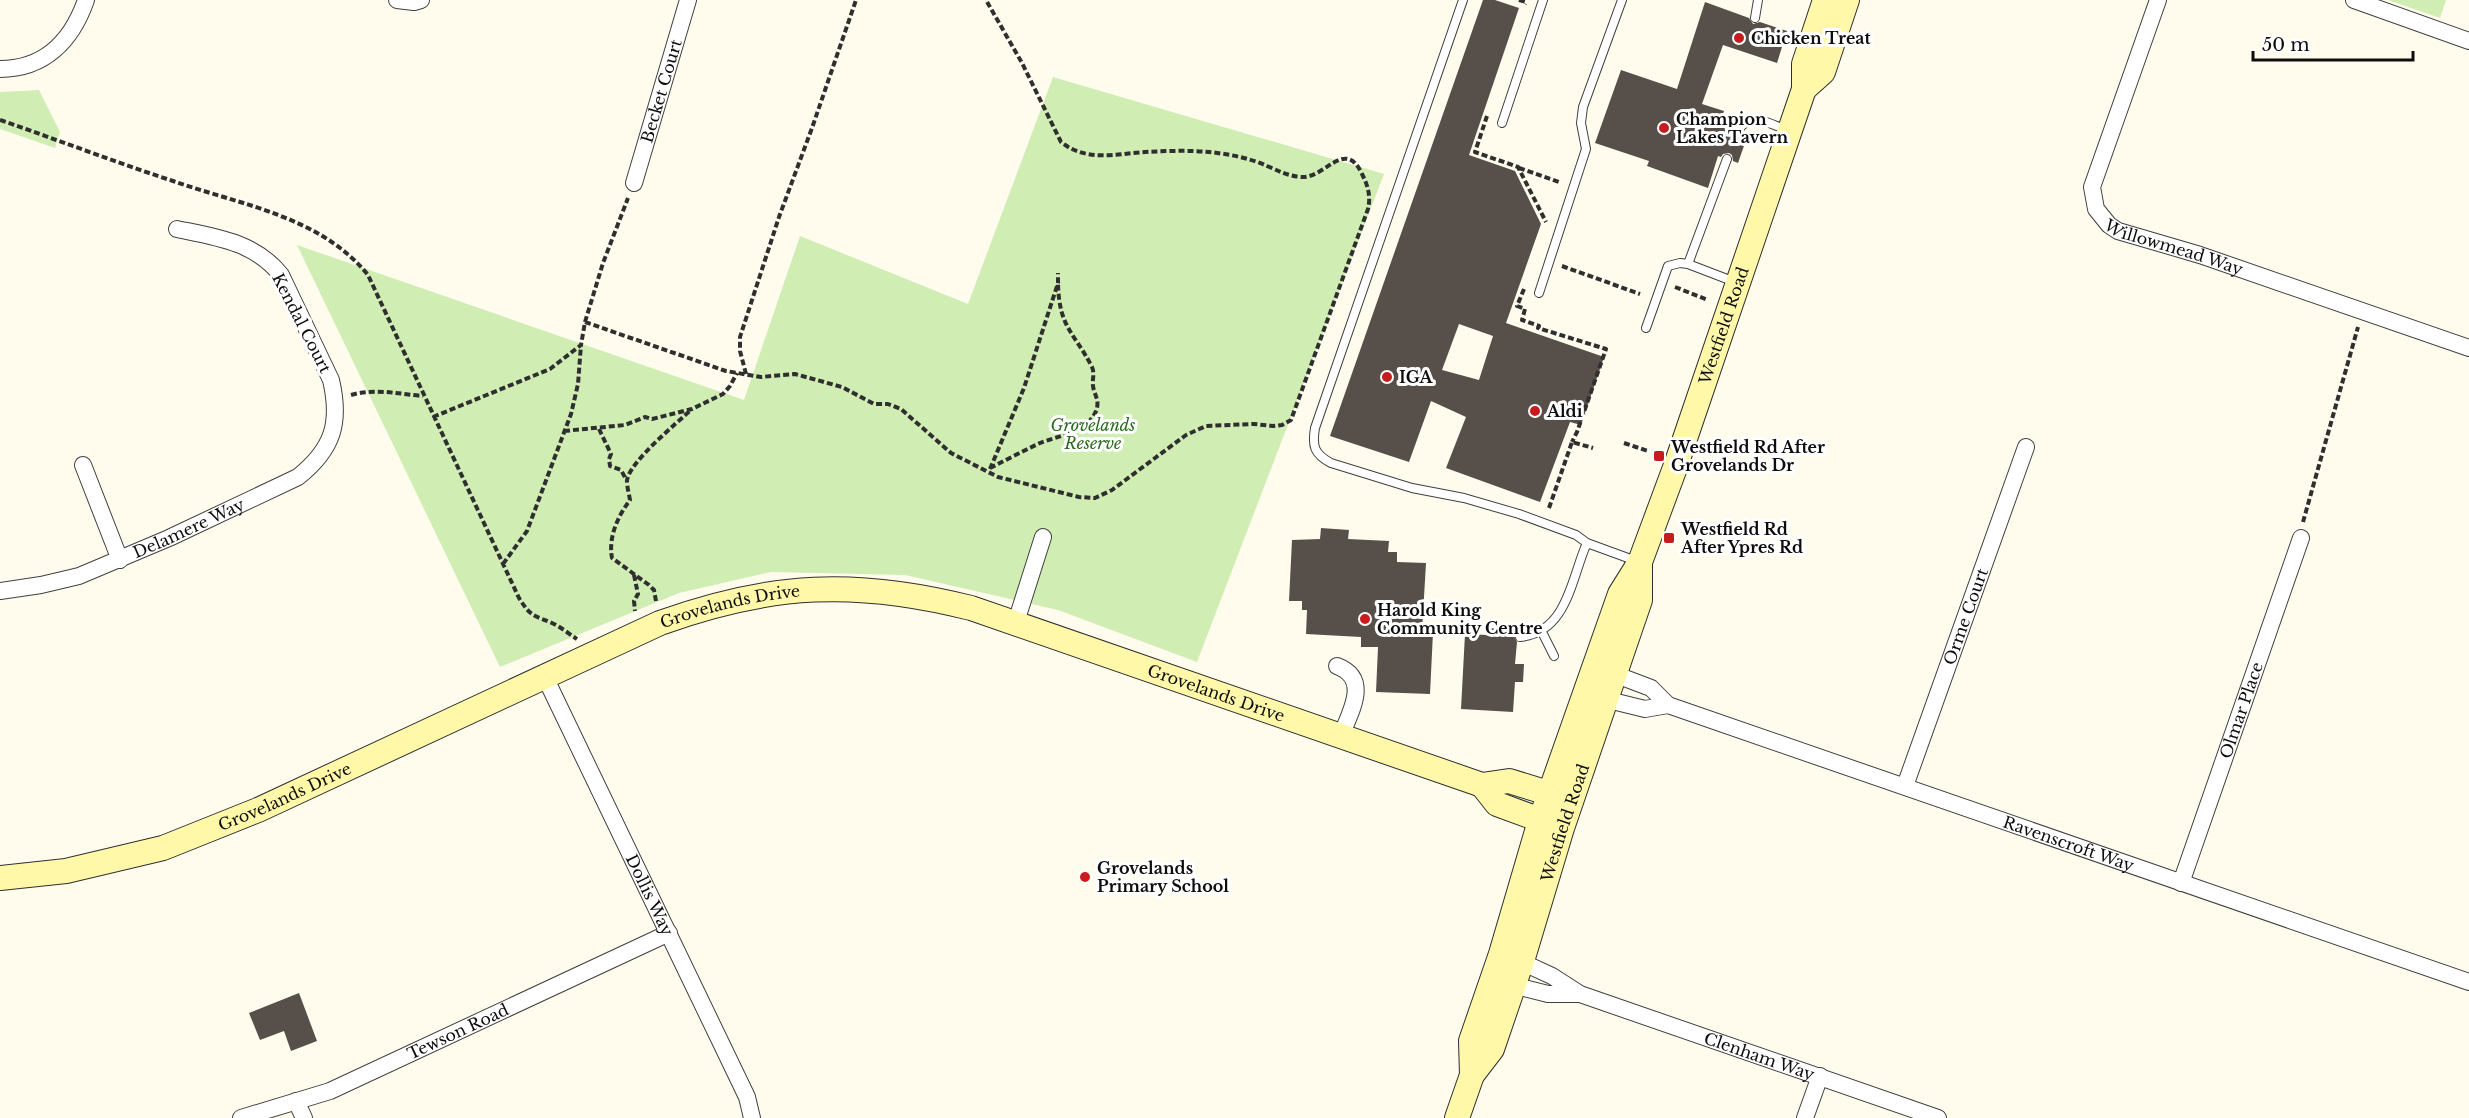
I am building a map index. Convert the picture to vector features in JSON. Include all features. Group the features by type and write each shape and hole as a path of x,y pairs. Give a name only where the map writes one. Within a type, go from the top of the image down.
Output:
{"street":[{"path":"0,69 15,69 47,56 72,32 86,0"},
{"path":"397,0 414,2 421,0"},
{"name":"Becket Court","path":"634,183 688,0"},
{"name":"Westfield Road","path":"1457,1118 1472,1075 1492,1049 1502,982 1551,825 1604,670 1640,600 1641,562 1804,89 1804,64 1825,0"},
{"name":"Westfield Road","path":"1804,89 1823,72 1847,0"},
{"name":"Willowmead Way","path":"2158,0 2092,187 2094,203 2101,217 2118,231 2158,241 2469,348"},
{"path":"2354,0 2469,41"},
{"name":"Kendal Court","path":"177,229 232,240 258,253 271,263 281,275 320,353 331,380 335,406"},
{"name":"Delamere Way","path":"0,591 79,576 120,560 298,477 314,465 326,449 334,431 335,406"},
{"name":"Orme Court","path":"1905,786 2026,447"},
{"path":"83,465 120,560"},
{"path":"1016,622 1043,537"},
{"name":"Olmar Place","path":"2181,883 2301,538"},
{"name":"Grovelands Drive","path":"0,878 66,871 163,848 258,810 660,623 697,609 768,593 809,588 892,591 943,601 1016,622 1482,785 1509,781 1561,796"},
{"path":"1337,666 1347,669 1356,684 1356,695 1341,736"},
{"name":"Ravenscroft Way","path":"1604,670 1651,688 1668,705 2469,982"},
{"name":"Dollis Way","path":"544,675 747,1097 752,1118"},
{"name":"Ravenscroft Way","path":"1595,697 1645,709 1668,705"},
{"name":"Grovelands Drive","path":"1482,785 1497,804 1551,825"},
{"name":"Tewson Road","path":"241,1118 341,1086 669,933"},
{"name":"Clenham Way","path":"1511,958 1552,976 1580,994 1938,1118"},
{"name":"Clenham Way","path":"1502,982 1548,994 1580,994"},
{"path":"1805,1118 1820,1076"},
{"path":"296,1101 304,1118"}],"lane":[{"path":"1463,0 1315,428 1312,443 1318,456 1330,463 1412,488 1464,498 1519,514 1576,535 1587,543 1641,562"},
{"path":"1502,123 1543,0"},
{"path":"1539,293 1586,149 1581,123 1587,91 1622,0"},
{"path":"1755,18 1758,0"},
{"path":"1735,136 1741,125 1749,120 1757,119 1789,131"},
{"path":"1688,264 1727,159"},
{"path":"1646,327 1668,266 1680,262 1737,282"},
{"path":"1520,637 1542,632 1560,611 1587,543"},
{"path":"1542,632 1554,656"}],"path":[{"path":"746,374 740,351 740,337 779,217 856,0"},
{"path":"585,322 726,371 761,376 795,374 842,387 874,404 888,404 901,409 951,453 989,470 998,477 1070,495 1095,498 1112,490 1196,429 1221,424 1273,426 1282,425 1291,420 1370,198 1368,186 1360,168 1348,158 1334,162 1311,177 1303,177 1281,173 1266,165 1244,159 1208,152 1167,151 1109,156 1071,150 1061,142 1022,63 986,0"},
{"path":"1522,0 1526,2 1522,13"},
{"path":"1489,109 1475,152 1559,181 1557,188"},
{"path":"1518,167 1546,222"},
{"path":"1543,176 1545,170"},
{"path":"503,564 527,531 576,400 585,322 614,231 634,183"},
{"path":"1544,231 1549,213"},
{"path":"1559,265 1640,294"},
{"path":"989,470 1043,442 1064,436 1093,416 1097,407 1092,368 1069,333 1063,318 1058,273"},
{"path":"989,470 1024,388 1058,283"},
{"path":"1524,287 1517,306 1525,309 1522,320 1539,326 1538,328 1606,350 1550,508"},
{"path":"1675,287 1708,300"},
{"path":"2301,538 2305,513 2362,311"},
{"path":"433,417 550,369 581,345"},
{"path":"564,431 625,425 645,417 652,419 692,409 723,394 737,373"},
{"path":"335,406 366,391 424,396"},
{"path":"627,480 638,461 692,409"},
{"path":"598,429 611,454 610,466 621,470 627,480 630,500 615,526 612,558 654,590 657,607"},
{"path":"1572,442 1593,448"},
{"path":"1624,443 1648,451"},
{"path":"633,575 638,594 634,601 636,616"}],"green space":[{"path":"2388,0 2446,0 2440,18"},
{"name":"Grovelands Reserve","path":"1053,77 1384,174 1197,662 1058,610 905,575 771,572 679,593 500,667 297,245 744,400 800,236 968,304"},
{"path":"39,90 60,132 55,148 0,129 0,92"}],"building":[{"path":"1483,0 1495,0 1519,8 1469,155 1515,171 1541,224 1506,323 1604,357 1581,425 1570,422 1540,502 1446,468 1466,417 1431,401 1409,462 1330,436","holes":["1459,324 1493,336 1479,380 1442,370"]},
{"name":"Champion Lakes Tavern","path":"1705,2 1749,18 1753,24 1760,22 1787,31 1777,63 1723,45 1702,104 1724,111 1721,120 1729,123 1725,133 1729,135 1731,141 1746,140 1738,163 1733,161 1729,153 1718,156 1708,188 1647,166 1649,161 1595,143 1621,70 1677,89"},
{"name":"Harold King Community Centre","path":"1321,528 1349,530 1348,539 1389,541 1388,552 1397,552 1397,562 1426,563 1422,631 1433,632 1430,694 1376,692 1378,647 1361,647 1361,637 1306,634 1307,610 1302,610 1302,601 1289,601 1292,540 1320,539"},
{"path":"1488,628 1517,630 1514,636 1517,642 1515,664 1524,664 1523,682 1515,682 1513,712 1461,709 1465,634 1487,635"},
{"path":"299,993 317,1041 291,1051 284,1031 260,1040 249,1013"}],"place":[{"name":"Chicken Treat","path":"1739,38"},
{"name":"Champion Lakes Tavern","path":"1664,128"},
{"name":"IGA","path":"1387,377"},
{"name":"Aldi","path":"1535,411"},
{"name":"Westfield Rd After Grovelands Dr","path":"1659,456"},
{"name":"Westfield Rd After Ypres Rd","path":"1669,538"},
{"name":"Harold King Community Centre","path":"1365,619"},
{"name":"Grovelands Primary School","path":"1085,877"}]}
